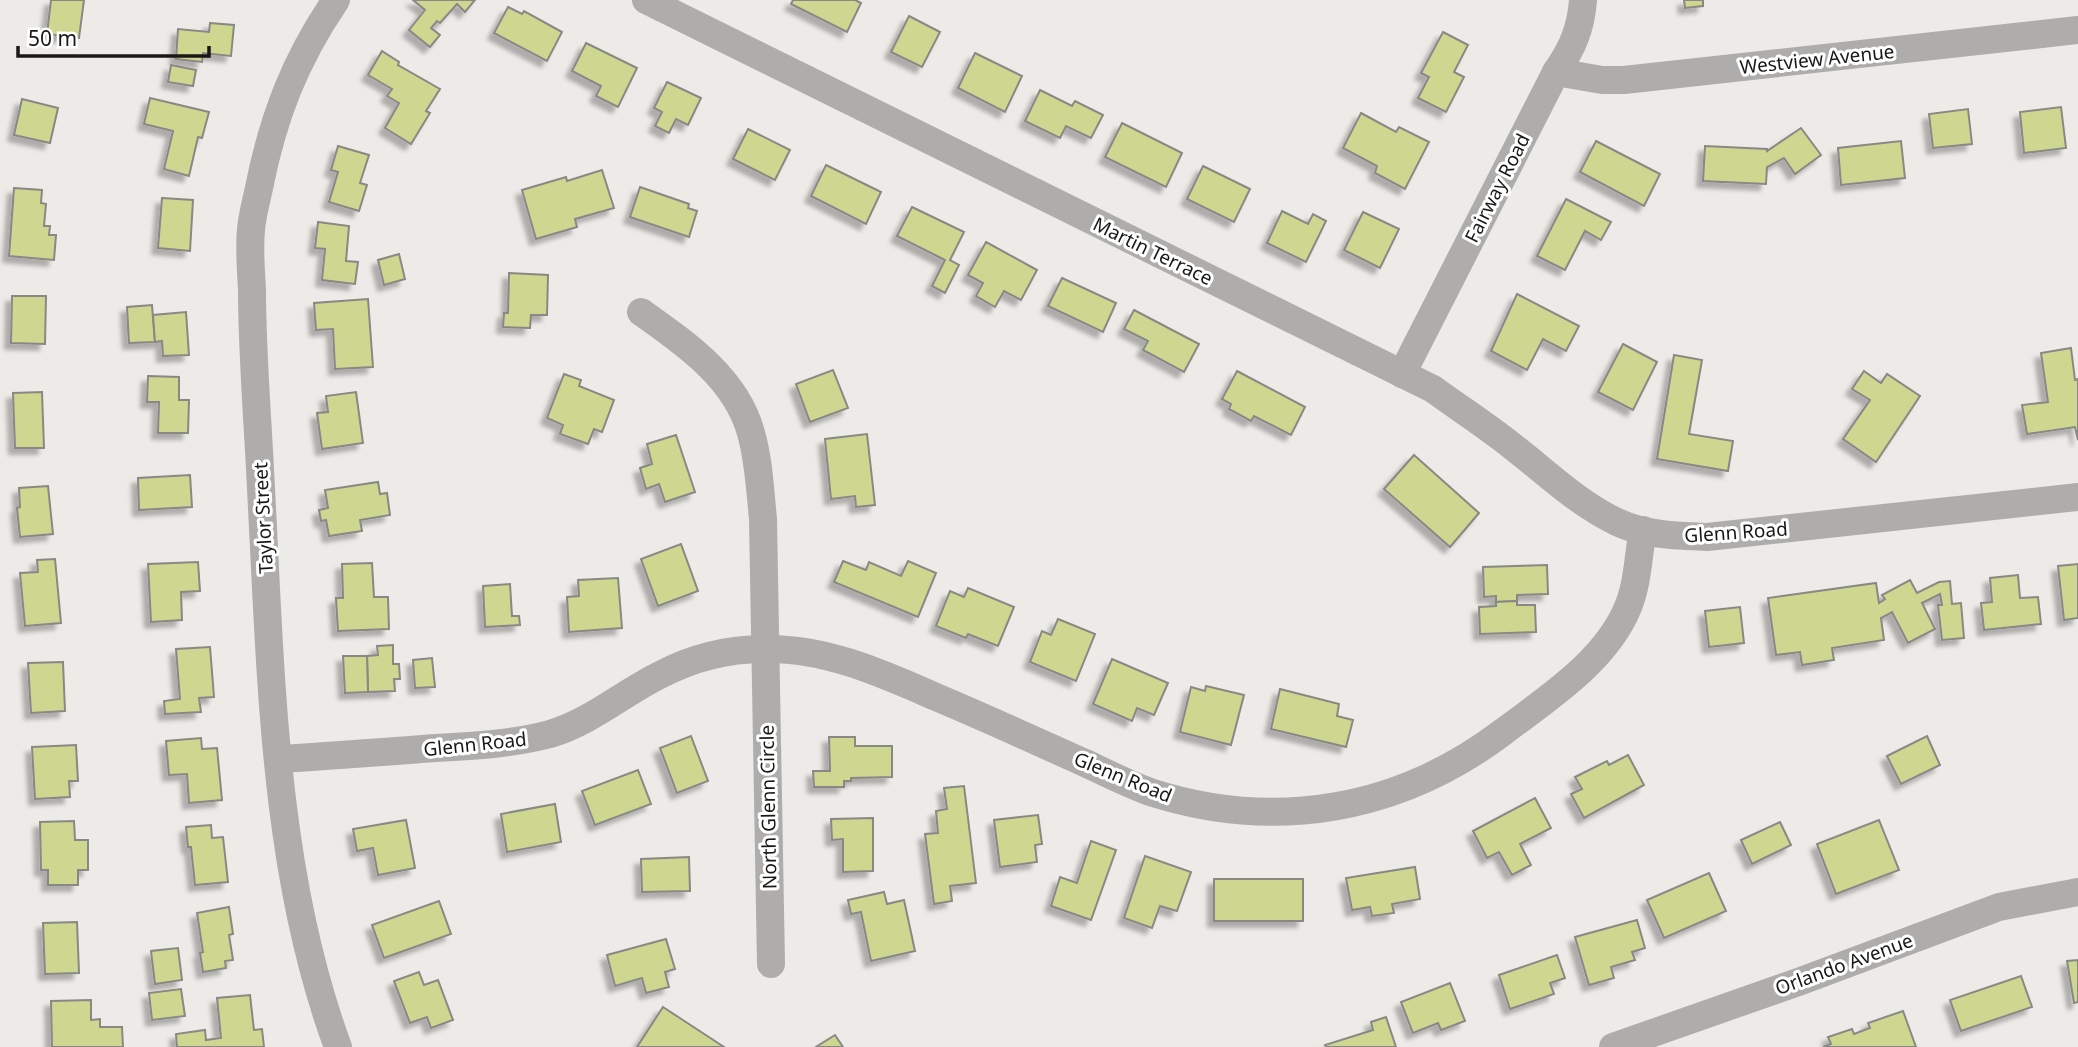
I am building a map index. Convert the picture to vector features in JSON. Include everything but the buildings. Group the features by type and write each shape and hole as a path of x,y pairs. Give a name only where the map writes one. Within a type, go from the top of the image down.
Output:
{"street":[{"name":"Taylor Street","path":"335,0 315,31 279,108 267,147 251,229 252,318 270,659 286,840 295,891 338,1047"},
{"name":"Martin Terrace","path":"646,0 1402,374 1444,397 1593,509 1619,523 1643,530"},
{"name":"Fairway Road","path":"1402,374 1556,72 1578,35 1583,0"},
{"name":"Westview Avenue","path":"1556,72 1602,80 1624,80 2078,30"},
{"name":"North Glenn Circle","path":"641,312 688,345 716,371 744,412 755,449 763,519 771,964"},
{"name":"Glenn Road","path":"279,759 514,743 555,733 595,714 661,674 704,657 734,651 803,650 866,667 1147,791 1196,804 1245,812 1308,812 1371,800 1437,775 1482,748 1557,690 1594,657 1614,631 1628,606 1643,530 1673,536 1707,537 2078,497"},
{"name":"Orlando Avenue","path":"1613,1047 1999,907 2078,892"}]}
